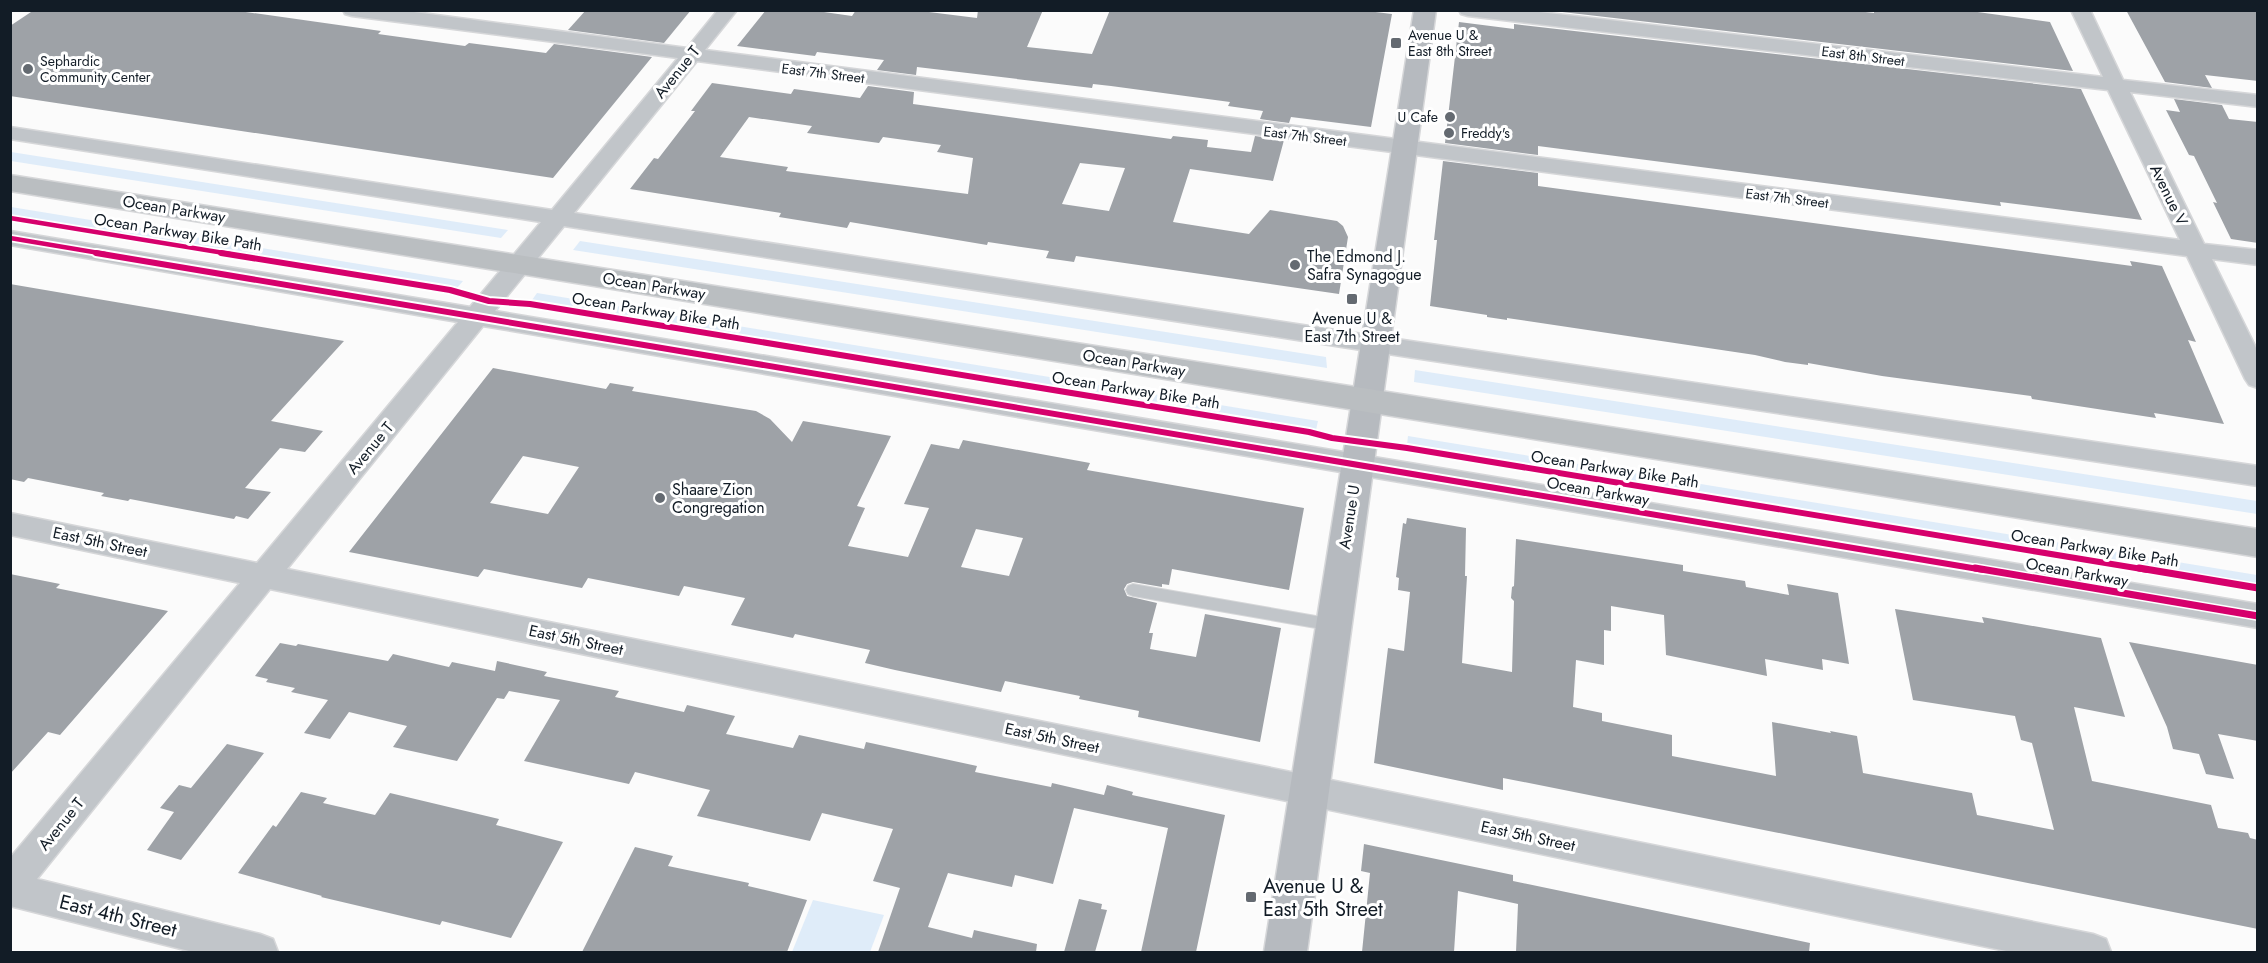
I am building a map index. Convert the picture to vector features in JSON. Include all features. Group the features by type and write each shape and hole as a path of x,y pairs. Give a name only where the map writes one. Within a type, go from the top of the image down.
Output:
{"main road":[{"name":"Avenue U","path":"1285,952 1425,10"},
{"name":"Ocean Parkway","path":"10,183 2258,543"}],"street":[{"name":"East 7th Street","path":"352,10 1404,149 2258,258"},
{"name":"Avenue T","path":"10,887 728,10"},
{"name":"East 8th Street","path":"1468,10 2258,101"},
{"name":"Avenue V","path":"2080,10 2258,379"},
{"path":"10,133 1375,344 2258,476"},
{"name":"Ocean Parkway","path":"10,238 2258,616"},
{"name":"East 5th Street","path":"10,524 2094,952"},
{"name":"East 4th Street","path":"10,887 260,952"}],"lane":[{"path":"1133,590 1333,625"}],"shaded area":[{"path":"11,152 508,230 501,238 11,161"},
{"path":"11,207 463,281 457,288 11,215"},
{"path":"580,241 1326,357 1327,368 573,250"},
{"path":"537,293 1318,421 1316,430 532,300"},
{"path":"1415,370 2257,501 2257,514 1414,382"},
{"path":"1408,436 2257,575 2257,584 1407,445"},
{"path":"813,900 884,915 870,952 792,952"}],"building":[{"path":"34,10 232,10 381,31 378,34 465,46 469,43 546,53 554,44 652,57 553,178 10,96 10,26"},
{"path":"586,10 691,10 664,43 568,30"},
{"path":"766,10 810,10 852,16 856,10 913,10 977,18 978,10 1043,10 1027,47 1092,54 1110,10 1359,10 1392,14 1371,127 1291,117 1289,123 1260,119 1263,111 1228,106 1230,102 1111,86 1093,84 1092,88 917,67 916,75 877,70 884,60 817,52 815,56 737,46"},
{"path":"1545,10 1849,10 1874,13 1874,10 1963,10 2050,22 2073,71"},
{"path":"2126,10 2258,10 2258,81 2205,75 2212,88 2165,82"},
{"path":"1459,22 1514,29 1514,24 2081,89 2142,220 2000,202 2001,206 1538,146 1538,155 1445,143"},
{"path":"712,83 791,94 794,89 860,98 868,86 914,92 913,104 1171,139 1173,136 1208,140 1207,147 1251,152 1255,136 1284,140 1273,181 1190,169 1173,222 1249,234 1270,210 1337,221 1343,226 1348,237 1339,294 1076,256 1074,262 1046,258 1049,251 988,242 987,245 850,222 847,228 779,217 781,213 630,189 654,158 658,159 695,111 691,111","holes":["749,117 812,126 807,133 879,143 883,137 941,145 937,152 973,158 968,194 786,171 788,167 720,157","1080,163 1125,168 1109,211 1062,204"]},
{"path":"2174,99 2222,105 2229,119 2258,122 2258,243 2231,239 2213,202 2217,203 2194,156 2189,155 2166,110 2180,112"},
{"path":"1443,161 1538,173 1538,186 2132,266 2130,261 2162,266 2196,342 2188,340 2224,424 2154,413 2156,418 2032,399 2031,396 1882,376 1808,363 1808,365 1785,362 1755,355 1507,318 1507,320 1487,317 1487,315 1430,306 1437,240 1434,240"},
{"path":"10,284 344,341 271,421 323,431 305,452 280,448 245,488 271,492 248,519 236,516 234,519 130,499 128,501 101,496 104,493 28,478 24,482 10,479"},
{"path":"493,368 606,389 610,383 634,387 632,391 756,411 770,419 792,442 803,421 891,436 857,506 865,508 848,546 908,557 929,508 904,504 931,444 959,449 963,440 1090,463 1087,470 1304,508 1289,590 1172,569 1169,585 1162,584 1162,587 1133,582 1127,584 1124,589 1127,596 1157,603 1149,633 1153,633 1150,649 1196,657 1205,614 1281,628 1260,742 1138,717 1139,711 1005,681 1001,692 895,670 865,663 870,650 795,634 793,638 731,625 745,598 684,586 679,596 588,578 582,588 484,569 478,577 349,552","holes":["523,456 579,467 548,514 490,503","976,529 1023,538 1009,576 961,567"]},
{"path":"1407,518 1466,528 1465,576 1467,576 1462,663 1512,672 1514,601 1511,598 1514,586 1516,539 1683,565 1683,571 1745,581 1746,587 1789,595 1787,584 1838,593 1849,664 1822,659 1823,670 1765,659 1767,676 1666,655 1664,615 1611,606 1611,631 1604,630 1604,665 1576,660 1573,707 1602,713 1602,721 1672,735 1672,756 1776,776 1772,722 1857,736 1863,773 1972,793 1977,815 2054,830 2032,743 2021,740 2015,716 1913,700 1895,609 1984,623 1982,617 2101,638 2125,717 2074,707 2092,781 2211,805 2218,828 2248,833 2250,838 2258,840 2258,929 1503,778 1503,790 1374,763 1388,648 1404,651 1410,592 1398,590 1399,578 1396,577 1403,523 1406,524"},
{"path":"10,574 60,584 56,588 168,611 60,735 48,732 10,774"},
{"path":"2129,642 2258,665 2258,741 2218,734 2234,779 2206,774 2199,754 2173,749 2167,727"},
{"path":"280,643 296,646 298,644 388,661 393,654 449,667 452,662 495,671 497,661 547,672 544,676 619,691 615,697 684,712 687,705 735,716 726,734 793,748 799,735 864,749 866,742 977,766 975,772 1051,787 1052,783 1104,795 1107,785 1133,792 1132,795 1225,815 1196,952 1141,952 1168,828 1074,808 1053,884 1015,875 1012,887 948,873 928,927 972,938 974,930 1037,944 1036,952 878,952 900,888 873,881 893,829 822,813 810,841 697,816 710,790 635,772 629,784 524,761 560,700 509,691 504,699 497,698 457,761 393,747 407,726 349,712 330,739 304,733 328,700 291,692 295,688 266,682 268,679 255,676"},
{"path":"227,744 264,753 181,860 147,850 174,812 160,808 179,785 191,788"},
{"path":"301,792 327,798 323,803 375,815 390,793 499,819 496,825 563,842 511,938 442,921 440,925 321,897 238,873 273,825 276,827"},
{"path":"1364,844 1513,875 1513,881 1810,943 1809,952 1516,952 1518,904 1458,891 1454,952 1362,952 1370,873 1361,871"},
{"path":"635,847 673,856 668,866 749,883 748,886 807,900 787,952 582,952"},
{"path":"1079,899 1102,904 1101,909 1107,910 1095,952 1064,952"}],"cycle path":[{"name":"Ocean Parkway Bike Path","path":"10,218 450,290 489,301 530,304 1309,432 1332,438 1407,448 2258,588"},
{"path":"10,238 2258,616"}],"place":[{"name":"Avenue U & East 8th Street","path":"1396,43"},
{"name":"Sephardic Community Center","path":"28,69"},
{"name":"U Cafe","path":"1450,117"},
{"name":"Freddy's","path":"1449,133"},
{"name":"The Edmond J. Safra Synagogue","path":"1295,265"},
{"name":"Avenue U & East 7th Street","path":"1352,299"},
{"name":"Shaare Zion Congregation","path":"660,498"},
{"name":"Avenue U & East 5th Street","path":"1251,897"}]}
